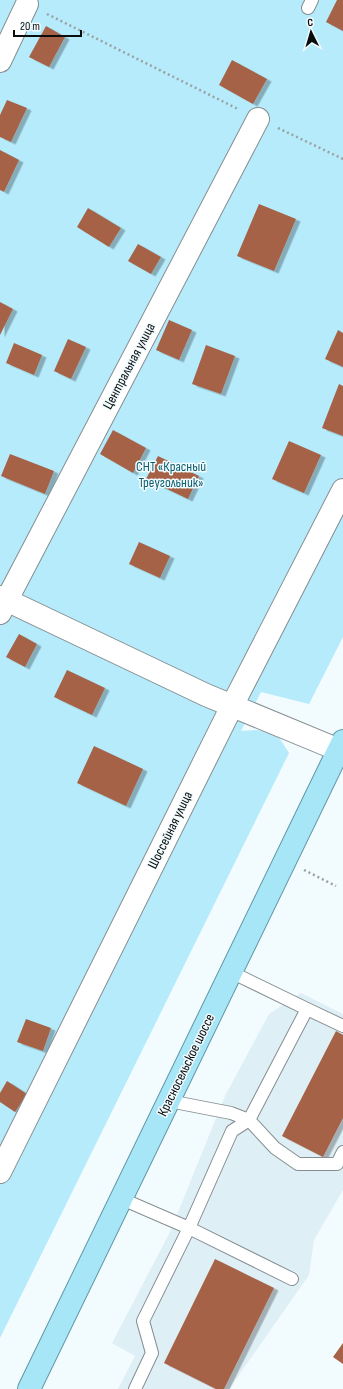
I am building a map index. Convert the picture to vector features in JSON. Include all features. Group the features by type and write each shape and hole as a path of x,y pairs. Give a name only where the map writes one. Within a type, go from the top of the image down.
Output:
{"highway":[{"name":"Красносельское шоссе","path":"29,1389 341,746"}],"street":[{"path":"0,60 27,4"},
{"name":"Центральная улица","path":"2,603 258,119"},
{"name":"Шоссейная улица","path":"0,1172 232,706 343,490"},
{"path":"2,603 232,706 341,746"}],"lane":[{"path":"231,972 343,1026"},
{"path":"135,1389 152,1353 143,1321 189,1228 232,1130 250,1120 307,1009"},
{"path":"169,1101 231,1114 250,1120 275,1148 298,1164 337,1164 343,1152"},
{"path":"122,1199 189,1228 292,1279"}],"path":[{"path":"27,4 258,119 343,159"},
{"path":"286,860 336,886"}],"shaded area":[{"path":"301,993 343,1014 343,1190 314,1240 309,1275 229,1389 118,1389 135,1356 112,1343 170,1232 225,1096 269,1014"}],"green space":[{"name":"СНТ «Красный Треугольник»","path":"0,0 343,0 343,637 309,704 261,692 241,731 256,730 276,733 289,753 0,1338"}],"building":[{"path":"337,0 343,0 343,31 326,22"},
{"path":"46,26 65,37 49,67 29,57"},
{"path":"232,60 267,79 253,104 219,85"},
{"path":"7,100 27,108 11,142 0,137 0,115"},
{"path":"0,150 19,160 4,192 0,190"},
{"path":"259,204 296,219 274,271 237,256"},
{"path":"88,208 121,228 109,247 77,227"},
{"path":"138,244 161,257 151,274 128,261"},
{"path":"0,302 13,309 0,335"},
{"path":"169,320 192,330 179,360 156,350"},
{"path":"338,330 343,333 343,367 325,359"},
{"path":"68,339 86,347 71,379 54,371"},
{"path":"14,343 42,355 34,375 6,363"},
{"path":"206,345 235,356 221,394 192,384"},
{"path":"339,384 343,386 343,436 322,428"},
{"path":"113,430 146,448 133,473 100,454"},
{"path":"289,441 321,455 304,493 272,479"},
{"path":"10,454 54,471 45,494 1,476"},
{"path":"158,456 199,476 188,499 146,479"},
{"path":"139,542 170,556 160,578 129,564"},
{"path":"19,634 37,644 25,667 6,657"},
{"path":"67,670 105,688 92,715 54,697"},
{"path":"94,746 143,769 126,806 77,783"},
{"path":"26,1019 51,1028 43,1051 17,1042"},
{"path":"336,1031 343,1035 343,1118 323,1157 282,1136"},
{"path":"7,1081 27,1094 15,1112 0,1102 0,1093"},
{"path":"215,1259 274,1288 224,1389 216,1389 164,1363"},
{"path":"343,1343 343,1364 333,1357"}]}
